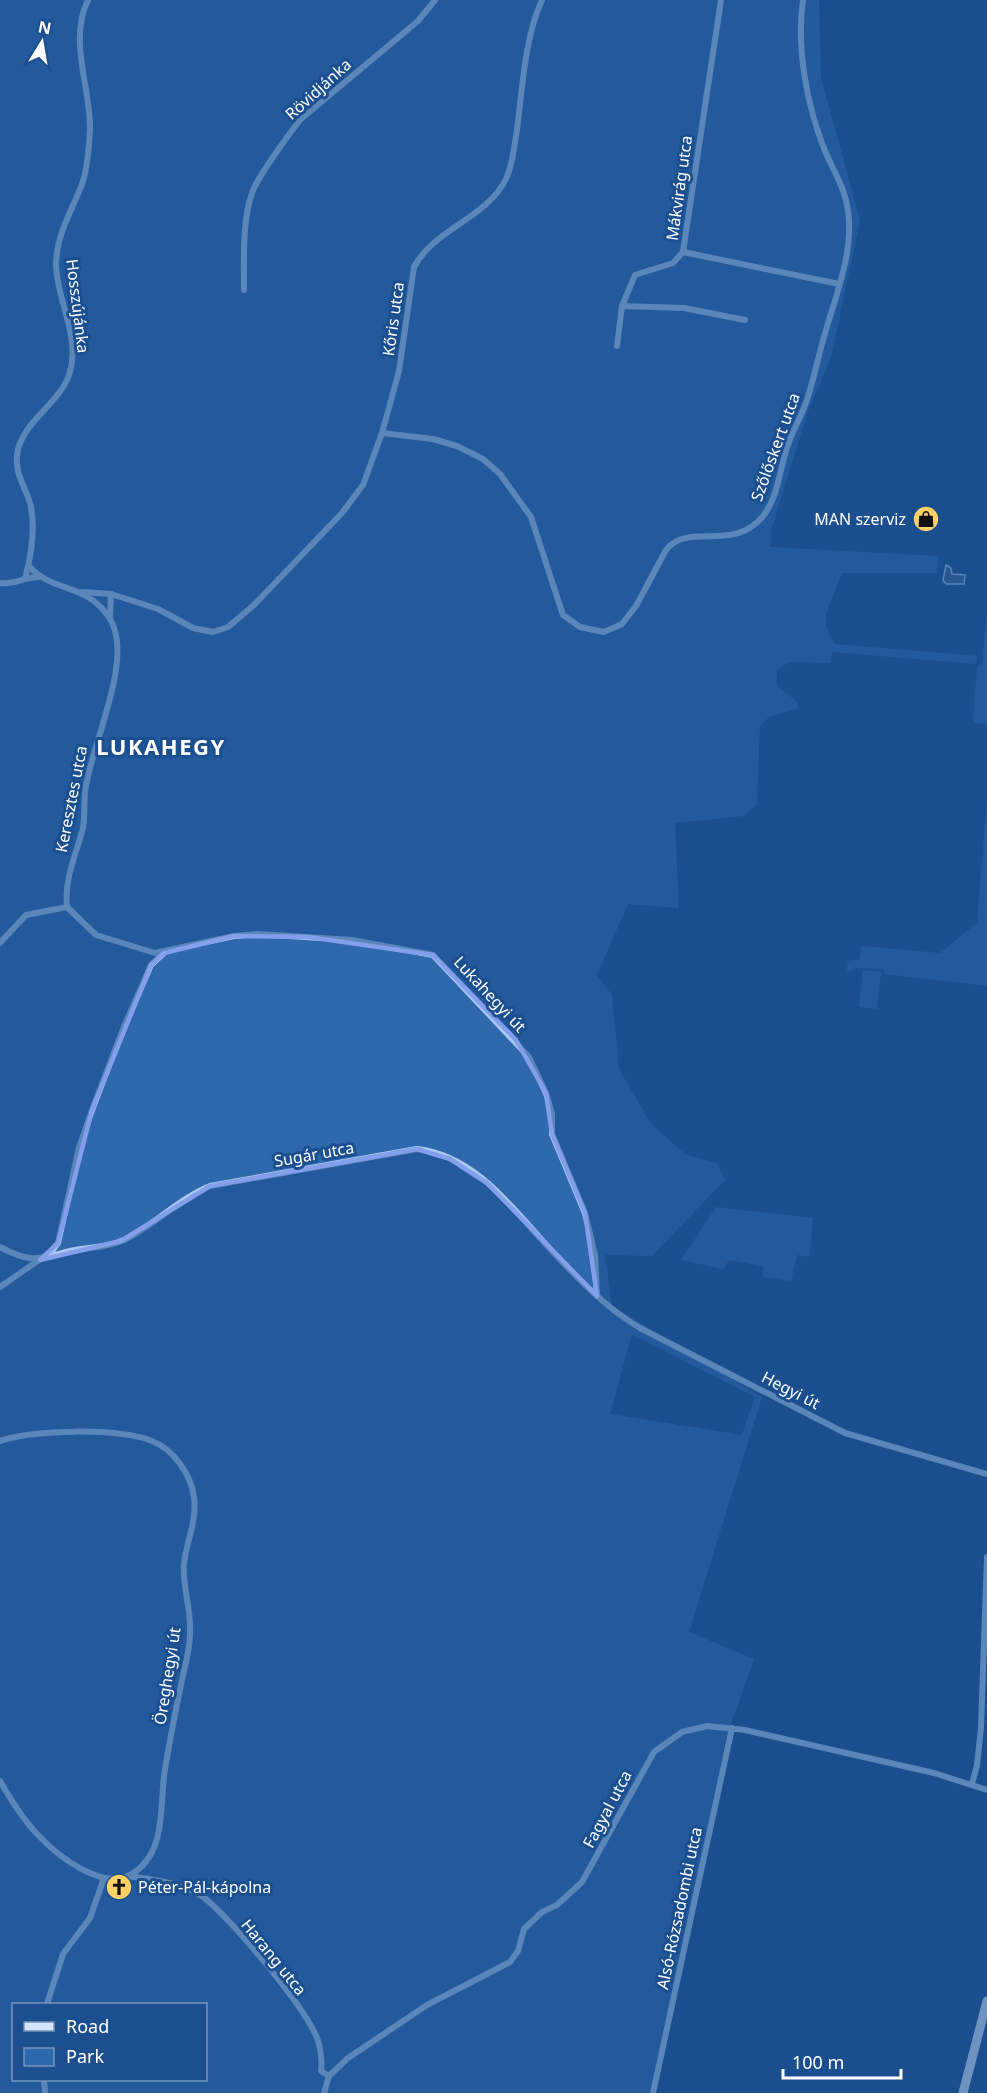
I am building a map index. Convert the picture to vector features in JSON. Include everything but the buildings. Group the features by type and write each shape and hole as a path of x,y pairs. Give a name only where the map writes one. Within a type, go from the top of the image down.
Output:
{"main road":[{"path":"963,2093 987,2001"}],"street":[{"name":"Hosszújánka","path":"29,566 32,544 31,509 19,475 17,455 30,427 64,386 72,366 73,341 56,264 64,223 82,184 87,160 90,130 80,58 83,14 88,0"},
{"name":"Rövidjánka","path":"244,290 244,248 252,192 291,132 302,119 418,21 435,0"},
{"name":"Kőris utca","path":"111,594 158,609 193,628 213,632 228,627 254,605 342,513 363,484 382,433 399,371 414,267 420,257 436,242 488,204 509,173 532,32 542,0"},
{"name":"Mákvirág utca","path":"617,346 622,306 635,274 673,263 683,252 721,0"},
{"name":"Szőlőskert utca","path":"382,433 448,443 473,453 491,466 531,518 563,615 580,627 610,632 622,624 632,612 669,546 687,538 726,537 741,533 765,513 771,503 788,443 807,400 849,241 849,211 843,185 824,149 804,75 799,33 803,0"},
{"path":"683,252 839,284"},
{"path":"622,306 684,308 745,320"},
{"path":"29,566 39,577"},
{"path":"25,579 29,566"},
{"path":"0,583 14,584 25,579 39,577 82,592 111,594 110,618"},
{"path":"82,592 110,618"},
{"name":"Keresztes utca","path":"67,907 66,885 83,824 85,793 117,667 116,637 110,618"},
{"path":"0,943 26,915 67,907 96,935 146,951 151,965"},
{"name":"Lukahegyi út","path":"146,951 164,953 234,936 258,934 352,940 433,955 516,1040 529,1057 546,1093 552,1114 552,1134 574,1184 591,1236 597,1296"},
{"path":"0,1287 40,1260 58,1243 79,1148 92,1110 123,1029 151,965 164,953"},
{"name":"Sugár utca","path":"0,1247 20,1258 40,1260 121,1241 136,1234 190,1194 210,1186 417,1149 433,1152 450,1160 487,1183 597,1296"},
{"name":"Hegyi út","path":"597,1296 622,1317 640,1328 837,1430 987,1474"},
{"name":"Öreghegyi út","path":"0,1441 19,1434 64,1431 129,1436 152,1441 170,1453 185,1471 194,1495 192,1534 184,1563 190,1626 189,1642 162,1790 160,1827 152,1852 129,1876"},
{"path":"972,1784 977,1765 981,1728 987,1557"},
{"name":"Fagyal utca","path":"329,2076 348,2058 427,2005 510,1962 518,1951 524,1929 542,1912 557,1905 582,1882 646,1763 671,1737 693,1728 732,1728 972,1784 987,1790"},
{"name":"Alsó-Rózsadombi utca","path":"653,2093 732,1728"},
{"path":"0,1781 39,1836 60,1855 104,1878 129,1876"},
{"name":"Harang utca","path":"129,1876 177,1884 204,1898 249,1944 310,2024 319,2043 321,2071 329,2076"},
{"path":"47,2003 63,1954 90,1918 104,1878"},
{"path":"324,2093 329,2076"}],"highlighted area":[{"path":"234,936 309,937 433,955 516,1040 546,1093 552,1134 585,1213 597,1296 487,1183 450,1159 417,1149 210,1186 121,1241 40,1260 58,1243 92,1110 151,965 164,953"}],"green space":[{"path":"0,0 819,0 821,78 860,220 831,357 808,411 771,530 770,547 938,556 937,573 842,573 826,613 826,628 835,644 977,656 976,664 832,652 831,663 789,662 777,670 777,686 796,701 799,708 769,717 760,726 757,804 744,816 675,823 679,908 628,904 597,975 612,995 619,1069 651,1124 686,1155 717,1163 725,1180 652,1256 605,1255 612,1306 762,1397 689,1632 754,1659 726,1738 652,2093 0,2093","holes":["632,1334 755,1397 742,1435 610,1414"]},
{"path":"987,613 987,724 973,723 977,666 982,664"},
{"path":"987,800 987,986 885,974 884,969 856,968 847,972 848,961 860,959 861,946 940,953 977,923"},
{"path":"863,970 881,972 877,1009 859,1007"},
{"path":"716,1207 813,1218 809,1257 797,1255 791,1281 763,1277 763,1266 729,1260 723,1269 681,1260"}],"shaded area":[{"path":"946,565 951,568 952,574 965,575 964,584 946,584 943,580"}],"place":[{"name":"MAN szerviz","path":"926,519"},
{"name":"Péter-Pál-kápolna","path":"119,1887"}],"district":[{"name":"LUKAHEGY","path":"161,747"}]}
